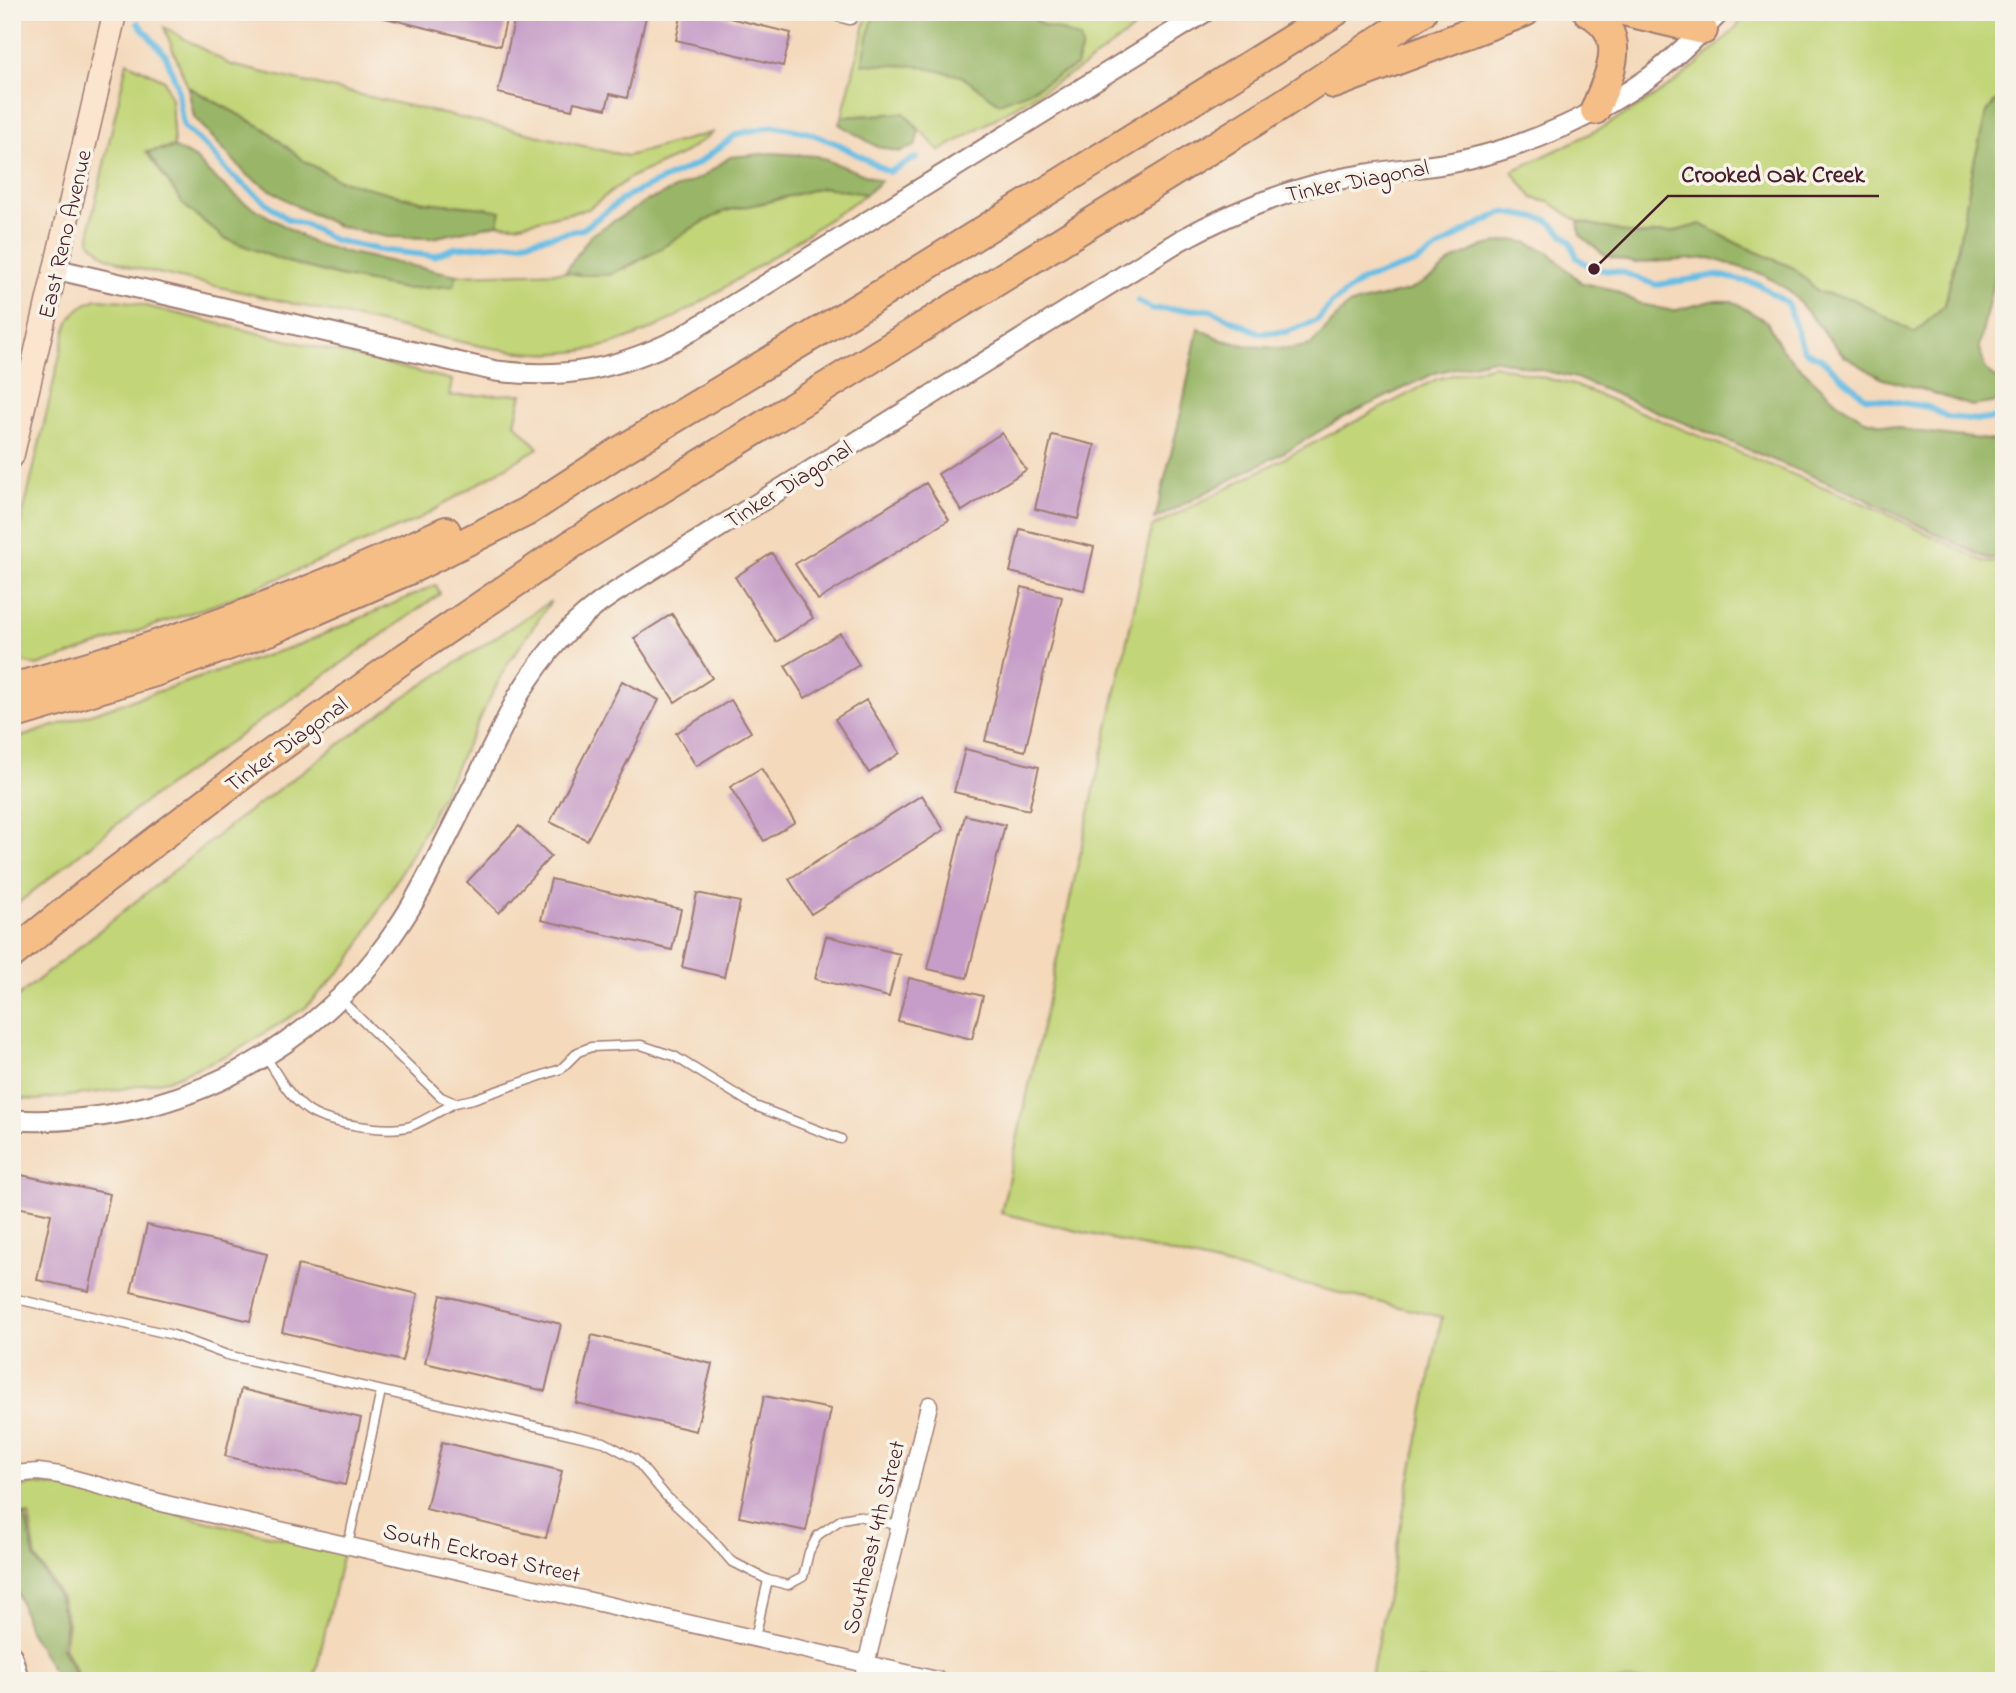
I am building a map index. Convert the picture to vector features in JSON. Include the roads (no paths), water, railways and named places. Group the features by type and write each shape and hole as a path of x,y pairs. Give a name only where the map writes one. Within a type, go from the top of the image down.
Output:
{"highway":[{"path":"1055,186 1300,12"},
{"path":"22,713 155,672 271,631 397,576 526,512 620,451 878,296 1335,12"},
{"name":"Tinker Diagonal","path":"12,954 262,760 403,659 575,542 1283,104 1422,12"},
{"path":"1283,104 1525,12"},
{"path":"1588,12 1600,20 1612,39 1613,47 1613,65 1595,110"},
{"path":"1627,12 1712,21"},
{"path":"12,688 153,647 265,608 404,550 620,451"}],"main road":[{"name":"East Reno Avenue","path":"12,456 115,12"}],"street":[{"path":"55,269 477,367 540,375 575,373 614,365 656,350 688,334 1205,12"},
{"name":"Tinker Diagonal","path":"12,1120 75,1119 108,1115 169,1101 211,1085 265,1058 340,999 380,953 415,900 518,696 534,670 564,633 594,606 1208,225 1254,204 1303,187 1368,174 1445,164 1537,137 1595,110 1651,76 1712,21"},
{"name":"Southeast 4th Street","path":"862,1681 929,1405"},
{"name":"South Eckroat Street","path":"12,1474 38,1472 60,1475 166,1504 941,1681"},
{"path":"12,1656 19,1681"}],"lane":[{"path":"340,999 441,1097 455,1103"},
{"path":"265,1058 287,1090 308,1111 336,1121 372,1128 410,1126 455,1103 561,1069 578,1052 591,1047 641,1045 674,1056 755,1106 841,1139"},
{"path":"12,1297 173,1335 227,1355 604,1442 635,1459 666,1496 732,1561 768,1580 788,1585 803,1577 809,1552 818,1535 842,1519 858,1516 900,1526"},
{"path":"348,1545 381,1391"},
{"path":"755,1638 768,1580"}],"waterway":[{"path":"138,23 166,56 177,85 185,128 210,150 230,174 287,219 307,225 334,240 380,250 434,256 454,248 519,243 583,229 627,196 697,164 737,134 775,126 806,132 838,144 889,172 916,158"},
{"path":"1138,301 1152,309 1210,310 1260,333 1286,332 1318,320 1331,304 1363,280 1415,263 1464,232 1503,212 1548,220 1570,241 1577,258 1594,269 1622,272 1656,285 1717,275 1758,284 1787,303 1804,351 1820,358 1865,397 1928,407 1947,417 1981,420 2004,417"}],"place":[{"name":"Crooked Oak Creek","path":"1594,269"}]}
